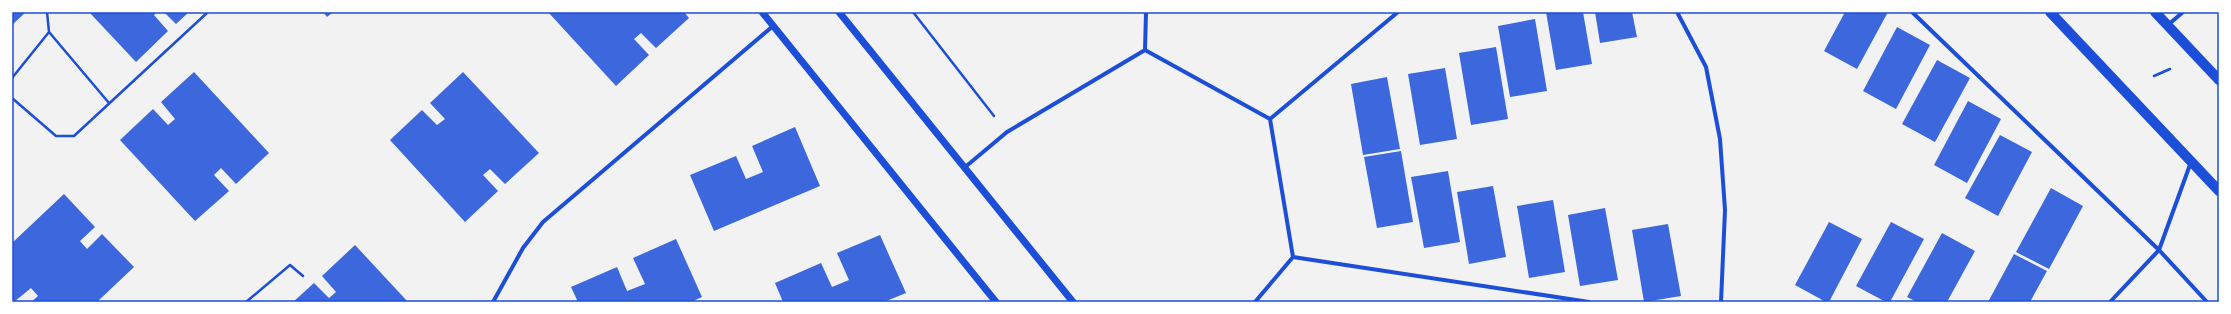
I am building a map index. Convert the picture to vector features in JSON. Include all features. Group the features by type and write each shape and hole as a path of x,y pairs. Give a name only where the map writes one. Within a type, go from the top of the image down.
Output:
{"main road":[{"path":"2050,12 2219,190"},
{"path":"2155,12 2219,80"}],"street":[{"path":"762,12 996,302"},
{"path":"839,12 1073,302"},
{"path":"1145,50 1146,12"},
{"path":"1270,119 1398,12"},
{"path":"1677,12 1706,67 1720,139 1725,210 1721,302"},
{"path":"1912,12 2159,250 2207,302"},
{"path":"2168,26 2183,12"},
{"path":"492,302 523,248 543,222 773,26"},
{"path":"964,168 1007,132 1145,50"},
{"path":"1145,50 1270,119"},
{"path":"1255,302 1293,257 1270,119"},
{"path":"2110,302 2159,250 2191,161"},
{"path":"1293,257 1590,302"}],"path":[{"path":"47,12 49,32 109,103"},
{"path":"12,98 56,136 74,136 208,12"},
{"path":"914,12 1007,132"},
{"path":"12,78 49,32"},
{"path":"2154,76 2170,69"},
{"path":"246,302 290,265 303,276"}],"building":[{"path":"12,12 26,12 12,25"},
{"path":"89,12 157,12 154,15 168,31 136,62"},
{"path":"164,12 189,12 176,24"},
{"path":"323,12 333,12 327,17"},
{"path":"548,12 684,12 689,18 656,48 641,33 634,39 649,55 616,86"},
{"path":"1546,12 1583,12 1592,64 1556,70"},
{"path":"1595,12 1632,12 1637,37 1600,43"},
{"path":"1845,12 1888,12 1857,69 1824,51"},
{"path":"1535,19 1547,91 1510,97 1498,26"},
{"path":"1897,27 1930,45 1896,109 1863,91"},
{"path":"1496,47 1508,119 1471,125 1459,53"},
{"path":"1937,60 1970,78 1935,142 1902,124"},
{"path":"1445,68 1457,139 1420,145 1408,74"},
{"path":"194,72 269,153 236,184 221,168 214,175 229,191 195,221 120,140 153,109 168,125 175,119 161,102"},
{"path":"463,72 539,153 505,184 490,169 483,175 498,191 465,222 390,140 422,110 437,125 445,119 430,103"},
{"path":"1387,77 1400,149 1363,155 1351,84"},
{"path":"1968,101 2001,119 1967,183 1934,165"},
{"path":"795,127 820,186 714,231 690,175 736,156 746,179 763,172 752,146"},
{"path":"2000,135 2032,152 1998,216 1965,198"},
{"path":"1401,151 1413,222 1377,228 1364,157"},
{"path":"1448,171 1460,242 1424,248 1411,177"},
{"path":"1493,186 1506,257 1469,264 1457,192"},
{"path":"2051,188 2083,206 2049,269 2016,252"},
{"path":"64,194 95,227 80,241 87,249 102,234 134,267 97,302 31,302 38,296 31,288 14,302 12,299 12,243"},
{"path":"1553,200 1565,272 1529,278 1517,206"},
{"path":"1605,208 1618,280 1580,286 1568,215"},
{"path":"1829,222 1862,239 1829,302 1826,302 1795,285"},
{"path":"1891,222 1924,239 1890,302 1886,302 1856,286"},
{"path":"1668,224 1681,296 1644,302 1632,230"},
{"path":"1942,233 1975,251 1947,302 1917,302 1907,297"},
{"path":"880,235 906,293 884,302 783,302 775,283 821,263 832,287 849,280 837,253"},
{"path":"676,239 702,297 691,302 578,302 571,287 617,267 627,291 645,284 633,258"},
{"path":"355,245 408,302 293,302 314,283 329,298 336,292 322,276"},
{"path":"2014,254 2047,271 2030,302 1988,302"}]}
